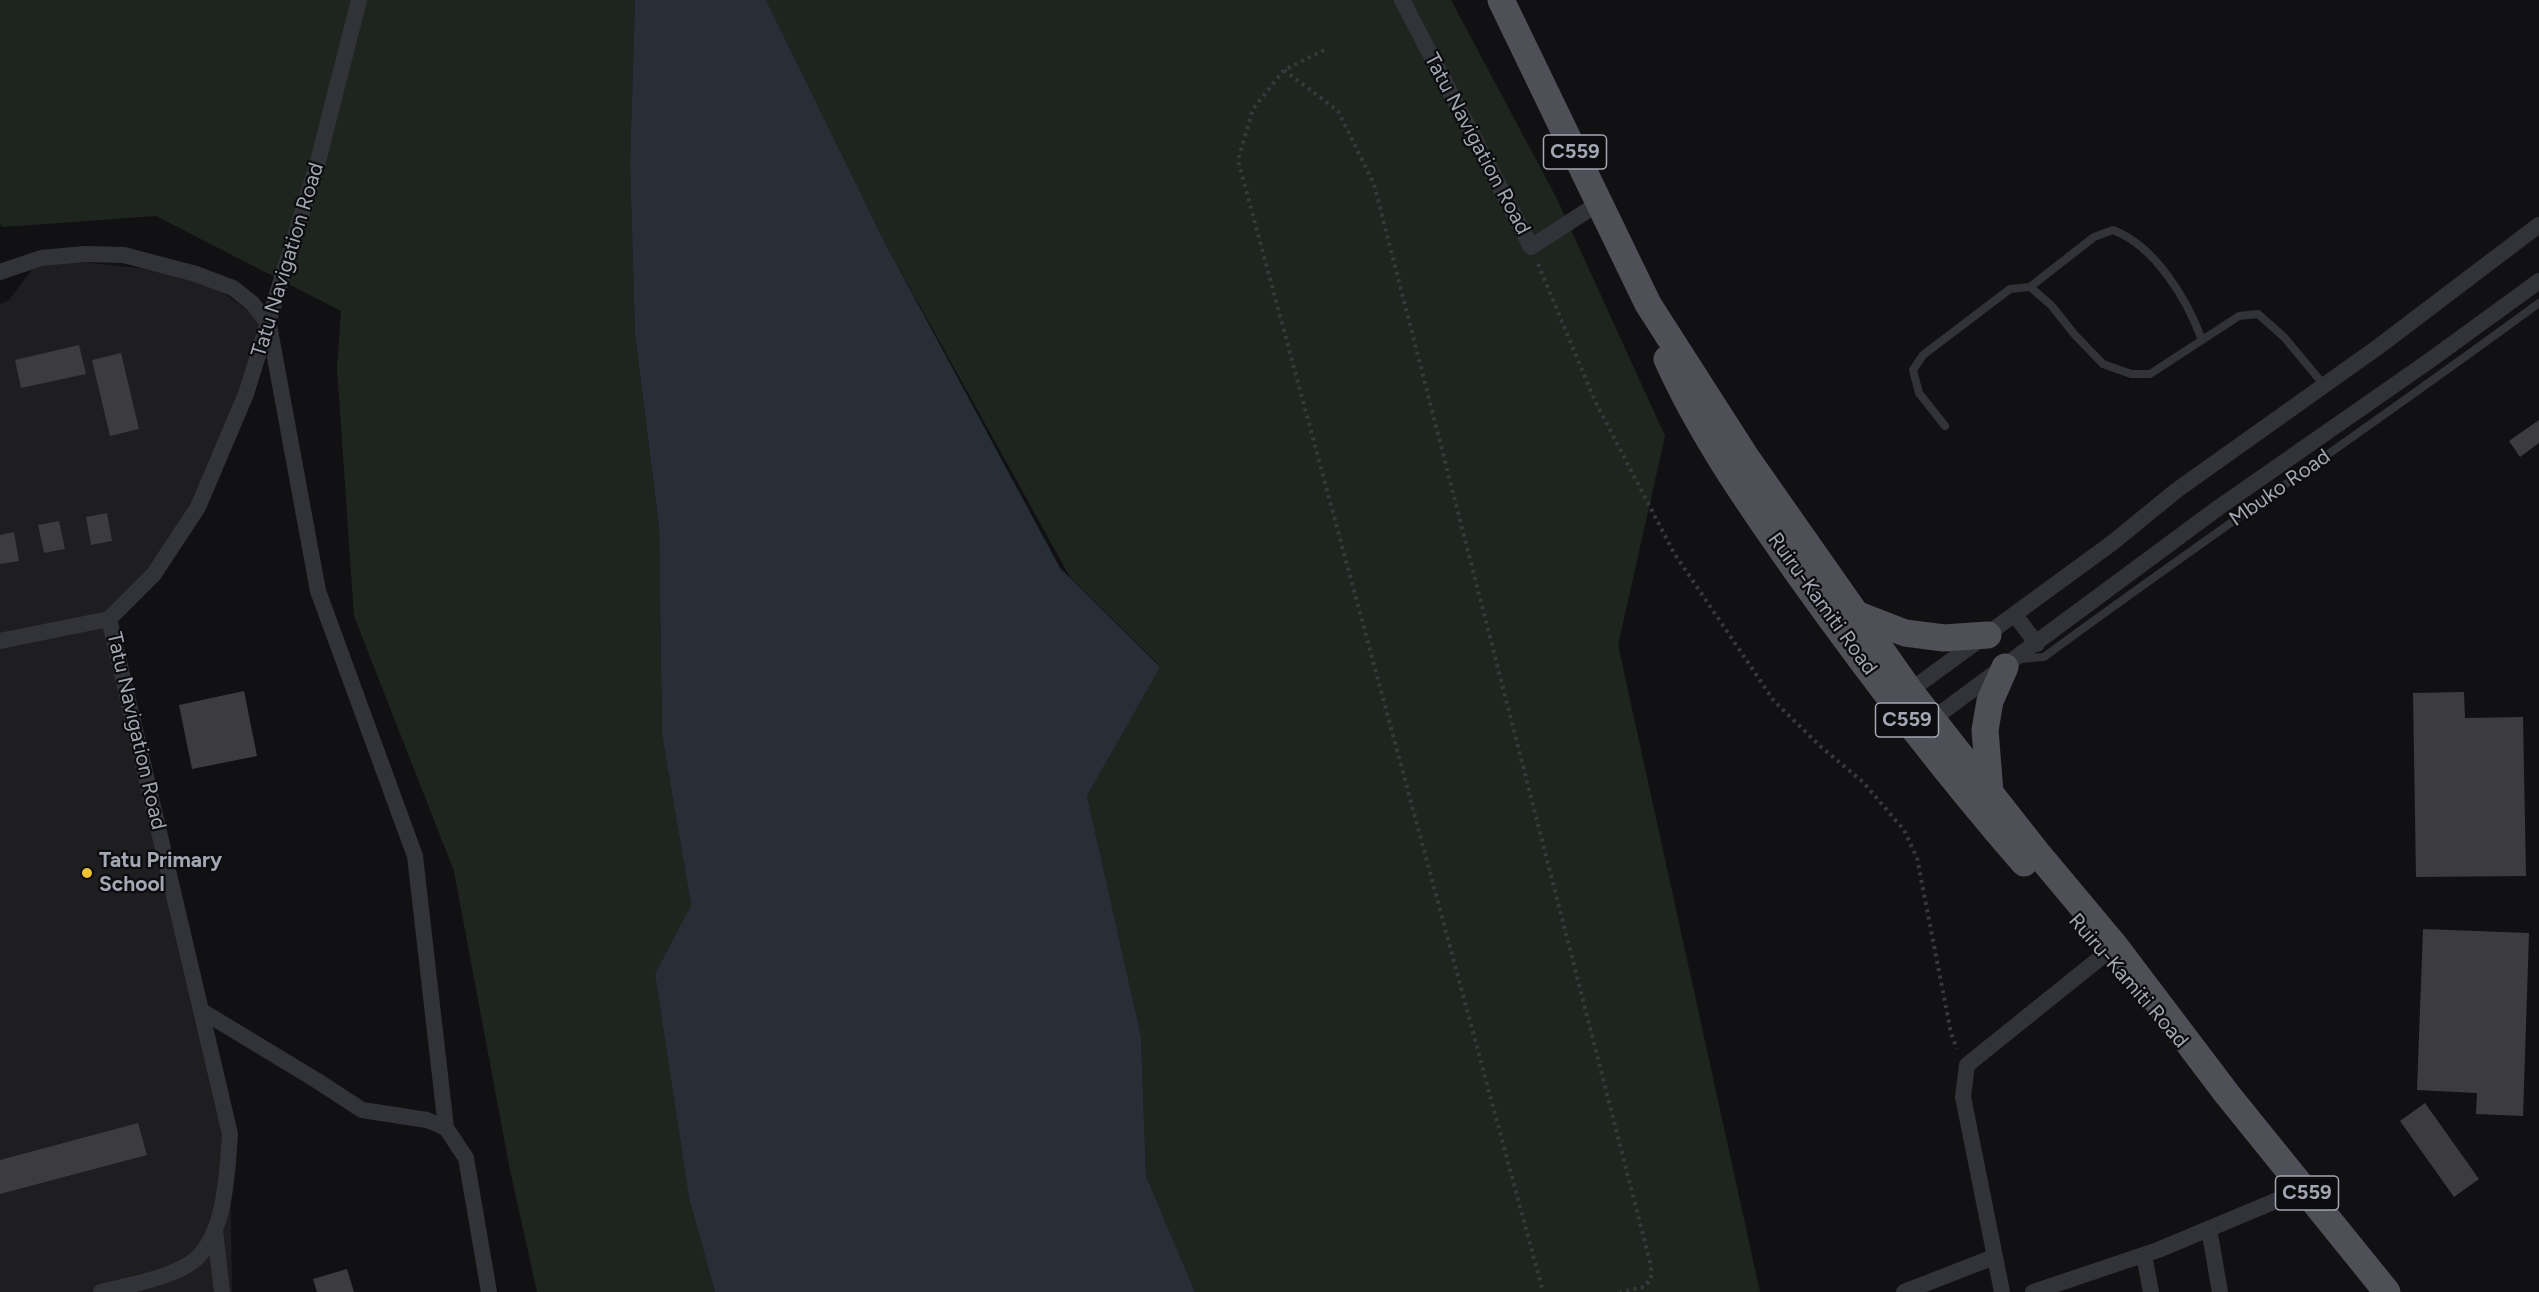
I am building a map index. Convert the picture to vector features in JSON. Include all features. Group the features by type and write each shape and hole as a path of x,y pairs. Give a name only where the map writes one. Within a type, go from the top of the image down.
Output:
{"main road":[{"name":"Ruiru-Kamiti Road","path":"1501,0 1648,304 1746,457 1856,614 1902,696"},
{"name":"Ruiru-Kamiti Road","path":"1648,304 1661,348 1681,390 1733,478 1822,607 1902,696 1990,824 2110,950"},
{"path":"1856,614 1905,633 1944,638 1988,635"},
{"path":"1990,792 1985,730 1990,701 2011,663"},
{"name":"Ruiru-Kamiti Road","path":"1924,725 1990,792 2110,950 2387,1292"}],"street":[{"name":"Tatu Navigation Road","path":"101,1292 167,1274 187,1266 199,1255 215,1232 225,1200 230,1134 110,619 154,574 198,507 246,394 317,165 359,0"},
{"name":"Tatu Navigation Road","path":"1402,0 1531,247 1599,203"},
{"path":"1902,696 2015,615 2177,490 2324,386 2539,225"},
{"path":"0,272 41,258 85,254 124,255 196,273 233,288 253,304 269,325 318,591 415,856 446,1128 466,1158 489,1292"},
{"path":"1924,725 2037,644 2218,508 2429,362 2539,281"},
{"path":"2015,615 2037,644"},
{"path":"0,641 110,619"},
{"path":"2002,1292 1963,1096 1967,1065 2110,950"},
{"path":"202,1011 362,1110 427,1120 446,1128"},
{"path":"2033,1292 2144,1255 2304,1189"},
{"path":"2209,1229 2220,1292"},
{"path":"215,1232 222,1292"},
{"path":"2144,1255 2151,1292"},
{"path":"1904,1292 1994,1257"}],"lane":[{"path":"1945,426 1919,393 1913,370 1923,355 2010,289 2030,287 2094,237 2113,230 2130,236 2149,253 2193,315 2202,340"},
{"path":"2030,287 2050,305 2103,364 2131,374 2150,374 2239,316 2258,314 2284,337 2324,386"},
{"name":"Mbuko Road","path":"2011,663 2044,657 2183,555 2315,465 2539,303"}],"path":[{"path":"1324,50 1284,70 1253,109 1238,160 1544,1292"},
{"path":"1284,70 1338,111 1374,184 1651,1266 1652,1279 1644,1287 1620,1292"},
{"path":"1531,247 1595,401 1674,553 1774,701 1863,782 1904,830 1917,858 1951,1032 1957,1050 1967,1065"}],"shaded area":[{"path":"0,0 635,0 630,163 635,334 659,527 662,735 691,905 655,974 689,1197 715,1292 537,1292 510,1170 454,871 354,616 337,368 341,311 156,216 3,227 0,224"},
{"path":"635,0 766,0 885,243 1060,568 1160,667 1087,796 1141,1036 1146,1176 1195,1292 715,1292 689,1198 655,974 691,905 662,735 659,527 635,334 630,163"},
{"path":"766,0 1451,0 1557,199 1665,436 1618,645 1760,1292 1195,1292 1146,1176 1141,1036 1087,796 1160,666 1070,577 885,243"},
{"name":"Tatu Primary School","path":"41,258 196,274 269,325 198,507 110,619 229,1093 232,1292 0,1292 0,304 9,300"}],"building":[{"path":"79,345 86,374 21,388 15,360"},
{"path":"121,353 139,429 110,436 92,360"},
{"path":"2539,420 2539,443 2520,457 2509,441"},
{"path":"107,513 112,541 91,545 86,517"},
{"path":"59,521 65,549 44,553 38,525"},
{"path":"14,532 19,561 0,564 0,535"},
{"path":"244,691 257,756 192,769 179,705"},
{"path":"2464,692 2465,718 2523,717 2526,876 2416,877 2413,693"},
{"path":"2423,929 2529,933 2523,1116 2476,1114 2477,1093 2417,1090"},
{"path":"2425,1103 2479,1179 2454,1197 2400,1121"},
{"path":"138,1123 147,1155 0,1194 0,1160"},
{"path":"347,1269 354,1292 317,1292 313,1279"}],"place":[{"name":"Tatu Primary School","path":"87,873"}]}
